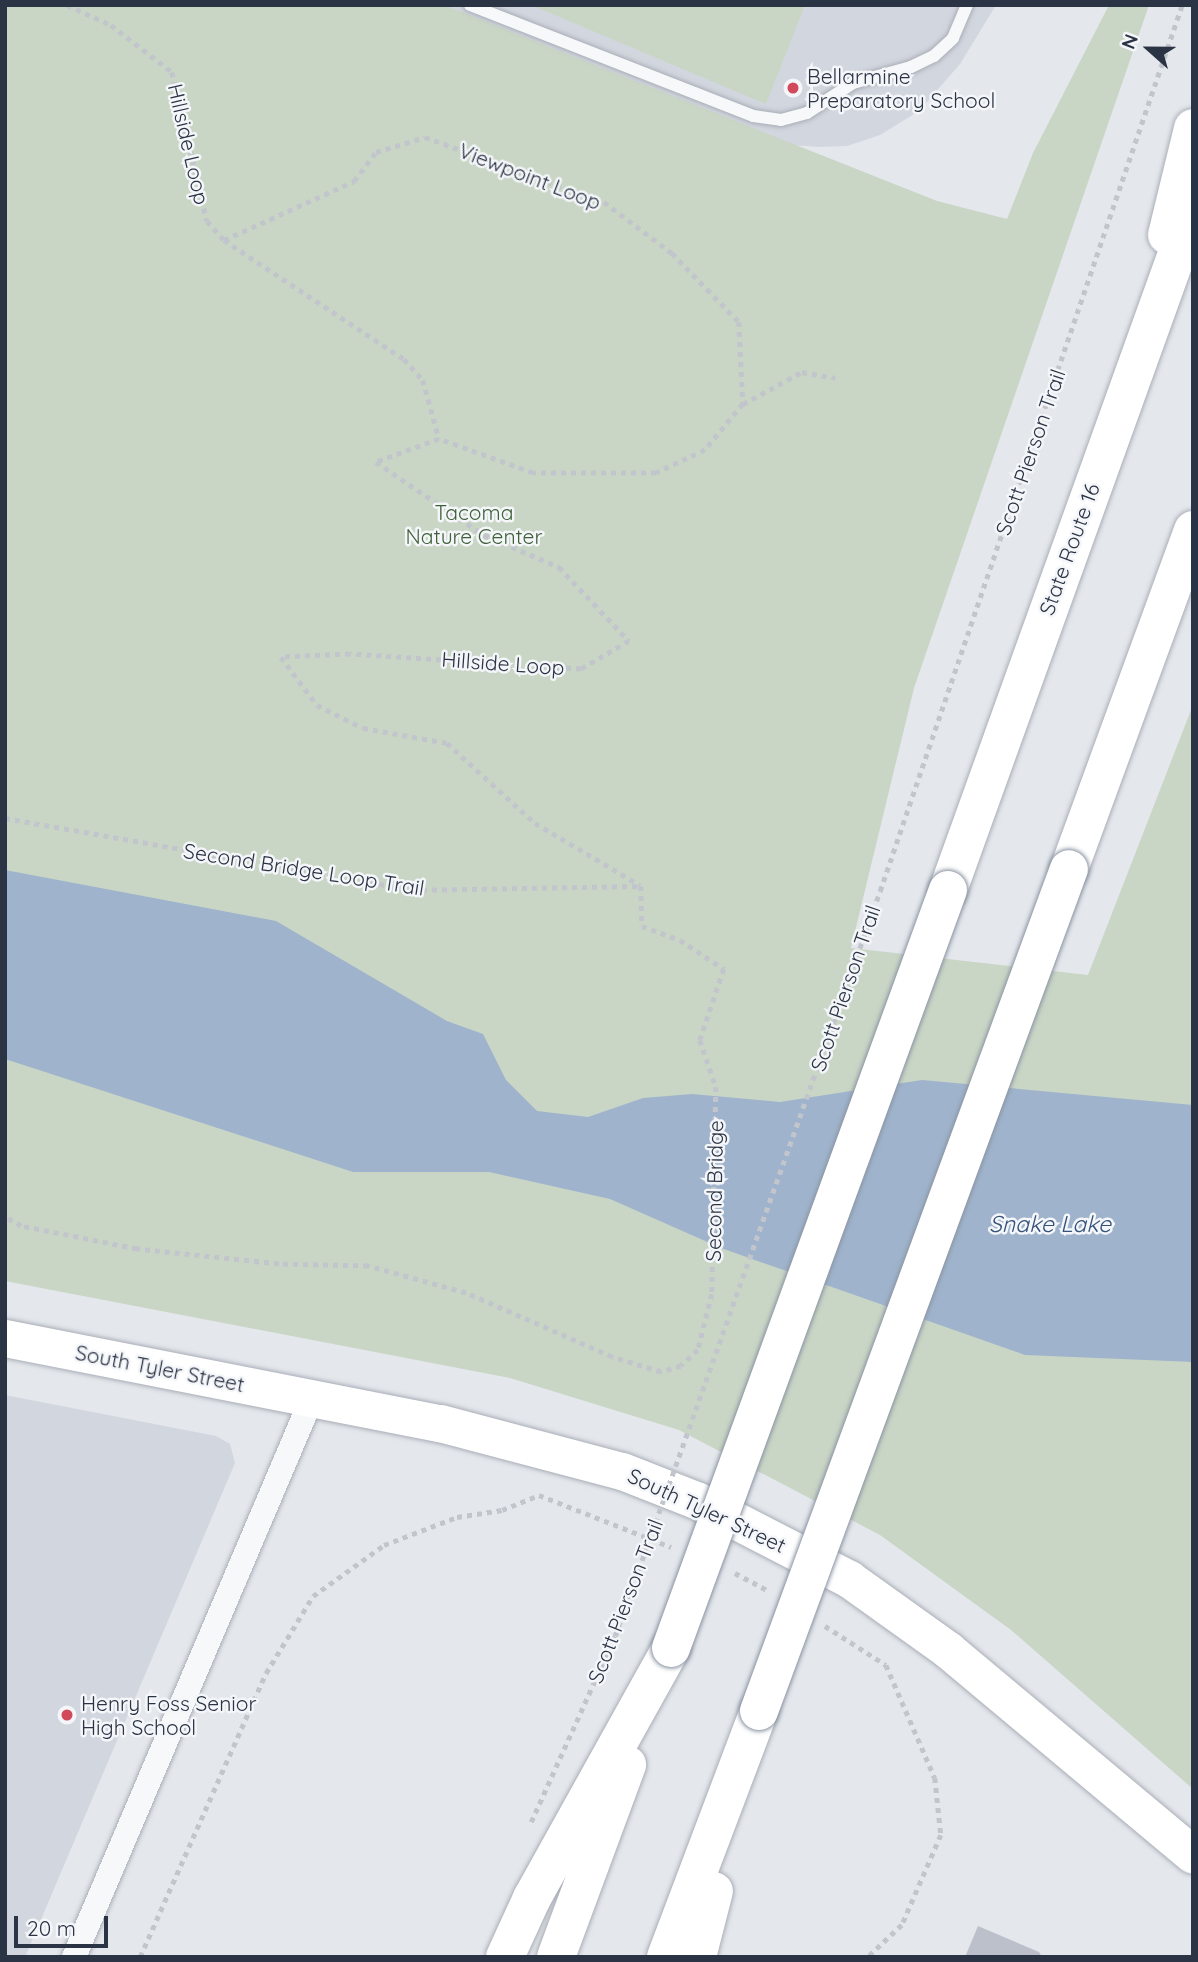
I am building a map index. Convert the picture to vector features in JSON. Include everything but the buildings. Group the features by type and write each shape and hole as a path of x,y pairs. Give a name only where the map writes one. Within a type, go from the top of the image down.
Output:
{"highway":[{"path":"1138,358 1193,128"},
{"name":"State Route 16","path":"671,1648 1193,209"},
{"path":"666,1957 1193,530"},
{"path":"505,1957 531,1898 671,1648"},
{"path":"556,1957 671,1648"},
{"path":"697,1957 759,1711"}],"main road":[{"name":"South Tyler Street","path":"5,1338 440,1423 622,1471 698,1501 849,1579 947,1650 1193,1855"}],"street":[{"path":"74,1957 312,1398"}],"lane":[{"path":"470,5 753,116 780,120 807,113 853,83 911,67 934,56 953,38 967,5"}],"path":[{"name":"Hillside Loop","path":"67,5 111,25 172,72 207,221 224,240 404,359 423,380 439,439 376,462 484,535 559,567 629,641 580,669 364,654 281,657 317,705 363,728 447,743 535,823 641,886"},
{"name":"Scott Pierson Trail","path":"526,1833 615,1636 880,891 1182,5"},
{"name":"Viewpoint Loop","path":"224,240 354,181 376,152 425,137 604,202 673,253 739,322 743,404"},
{"path":"439,439 533,473 656,473 705,450 743,404 802,372 835,378"},
{"name":"Second Bridge Loop Trail","path":"5,818 412,890 641,886"},
{"name":"Second Bridge","path":"5,1217 21,1226 137,1249 279,1264 369,1266 466,1293 612,1357 661,1372 681,1366 698,1350 712,1294 716,1087 700,1041 724,969 680,940 642,926 641,886"},
{"path":"140,1957 265,1673 313,1596 384,1545 457,1517 502,1510 539,1495 680,1551"},
{"path":"732,1571 780,1598"},
{"path":"816,1621 887,1665 935,1778 941,1835 902,1925 868,1957"}],"shaded area":[{"name":"Bellarmine Preparatory School","path":"441,5 996,5 960,64 919,111 880,135 847,146 820,147 792,145"},
{"name":"Henry Foss Senior High School","path":"5,1395 216,1436 230,1444 235,1463 25,1957 5,1957"}],"green space":[{"name":"Tacoma Nature Center","path":"5,5 444,5 937,201 1007,219 1033,153 1109,5 1149,5 914,688 851,948 1088,975 1193,705 1193,1789 1011,1630 880,1535 679,1430 510,1378 5,1281"},
{"path":"531,5 805,5 766,104"}],"water":[{"name":"Snake Lake","path":"5,870 276,921 447,1021 483,1034 506,1080 537,1111 588,1117 643,1098 692,1094 780,1102 922,1080 1193,1105 1193,1362 1025,1355 721,1248 610,1199 489,1172 353,1172 5,1059"}],"place":[{"name":"Bellarmine Preparatory School","path":"793,88"},
{"name":"Henry Foss Senior High School","path":"67,1715"}]}
